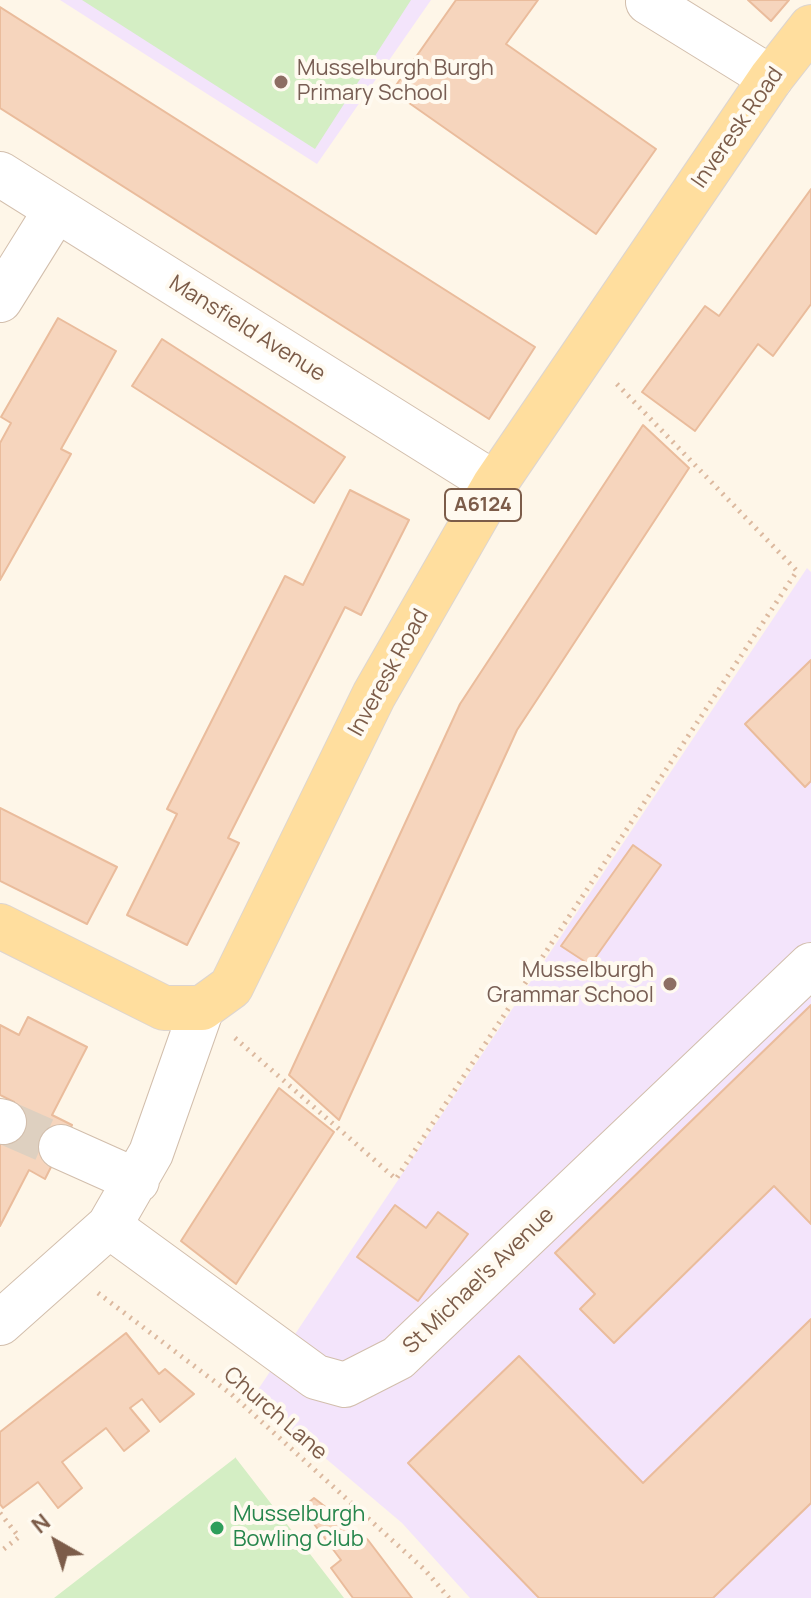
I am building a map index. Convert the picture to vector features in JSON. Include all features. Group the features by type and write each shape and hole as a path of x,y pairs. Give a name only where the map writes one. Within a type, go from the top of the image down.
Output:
{"main road":[{"name":"Inveresk Road","path":"202,1008 231,987 374,695 495,484 771,78 811,27"},
{"path":"0,926 164,1008 202,1008"}],"street":[{"path":"648,2 771,78"},
{"name":"Mansfield Avenue","path":"0,174 495,484"},
{"path":"0,300 56,210"},
{"name":"St Michael's Avenue","path":"109,1226 316,1377 345,1385 398,1358 811,965"},
{"path":"10,1300 66,1268 109,1226 137,1181 162,1125 202,1008"},
{"path":"61,1147 137,1181"}],"path":[{"path":"202,1008 396,1179 797,571 585,352"},
{"name":"Church Lane","path":"66,1268 231,1394 425,1570 449,1598"},
{"path":"0,1513 19,1537 0,1552"}],"shaded area":[{"name":"Musselburgh Burgh Primary School","path":"60,0 431,0 317,164"},
{"name":"Musselburgh Grammar School","path":"807,568 811,572 811,1598 470,1598 402,1523 253,1397"}],"green space":[{"name":"Musselburgh Burgh Primary School","path":"82,0 411,0 315,149"},
{"name":"Musselburgh Bowling Club","path":"235,1458 344,1598 54,1598"}],"building":[{"path":"456,0 538,0 506,44 656,149 596,234 392,91"},
{"path":"748,0 789,0 771,21"},
{"path":"0,7 535,347 489,419 0,108"},
{"path":"811,189 811,304 773,356 758,344 695,431 642,392 705,306 719,316"},
{"path":"58,318 116,351 61,449 71,454 0,580 0,443 11,423 1,417"},
{"path":"162,339 345,457 314,503 132,386"},
{"path":"643,425 689,468 517,730 339,1120 289,1075 460,704"},
{"path":"350,490 409,520 361,615 345,607 228,838 239,843 187,945 127,915 177,814 167,809 285,576 303,585"},
{"path":"811,660 811,781 805,787 745,724"},
{"path":"0,808 117,867 87,924 0,881"},
{"path":"633,845 661,865 590,965 561,946"},
{"path":"811,1005 811,1224 774,1186 614,1343 580,1309 595,1294 555,1253"},
{"path":"28,1017 87,1047 52,1115 72,1125 45,1179 29,1170 0,1226 0,1129 14,1102 0,1095 0,1025 19,1035"},
{"path":"279,1088 334,1132 236,1284 181,1241"},
{"path":"395,1205 426,1228 438,1212 468,1234 418,1301 357,1257"},
{"path":"811,1319 811,1503 713,1598 539,1598 408,1463 519,1356 643,1483"},
{"path":"126,1333 159,1374 165,1369 194,1394 160,1422 142,1399 130,1408 149,1431 124,1451 106,1428 62,1462 82,1488 58,1508 38,1482 3,1508 0,1504 0,1432"},
{"path":"314,1498 368,1540 412,1598 353,1598 331,1568 341,1560 302,1508"}],"tunnel":[{"path":"4,1122 61,1147"}],"place":[{"name":"Musselburgh Burgh Primary School","path":"281,82"},
{"name":"Musselburgh Grammar School","path":"670,984"},
{"name":"Musselburgh Bowling Club","path":"217,1528"}]}
